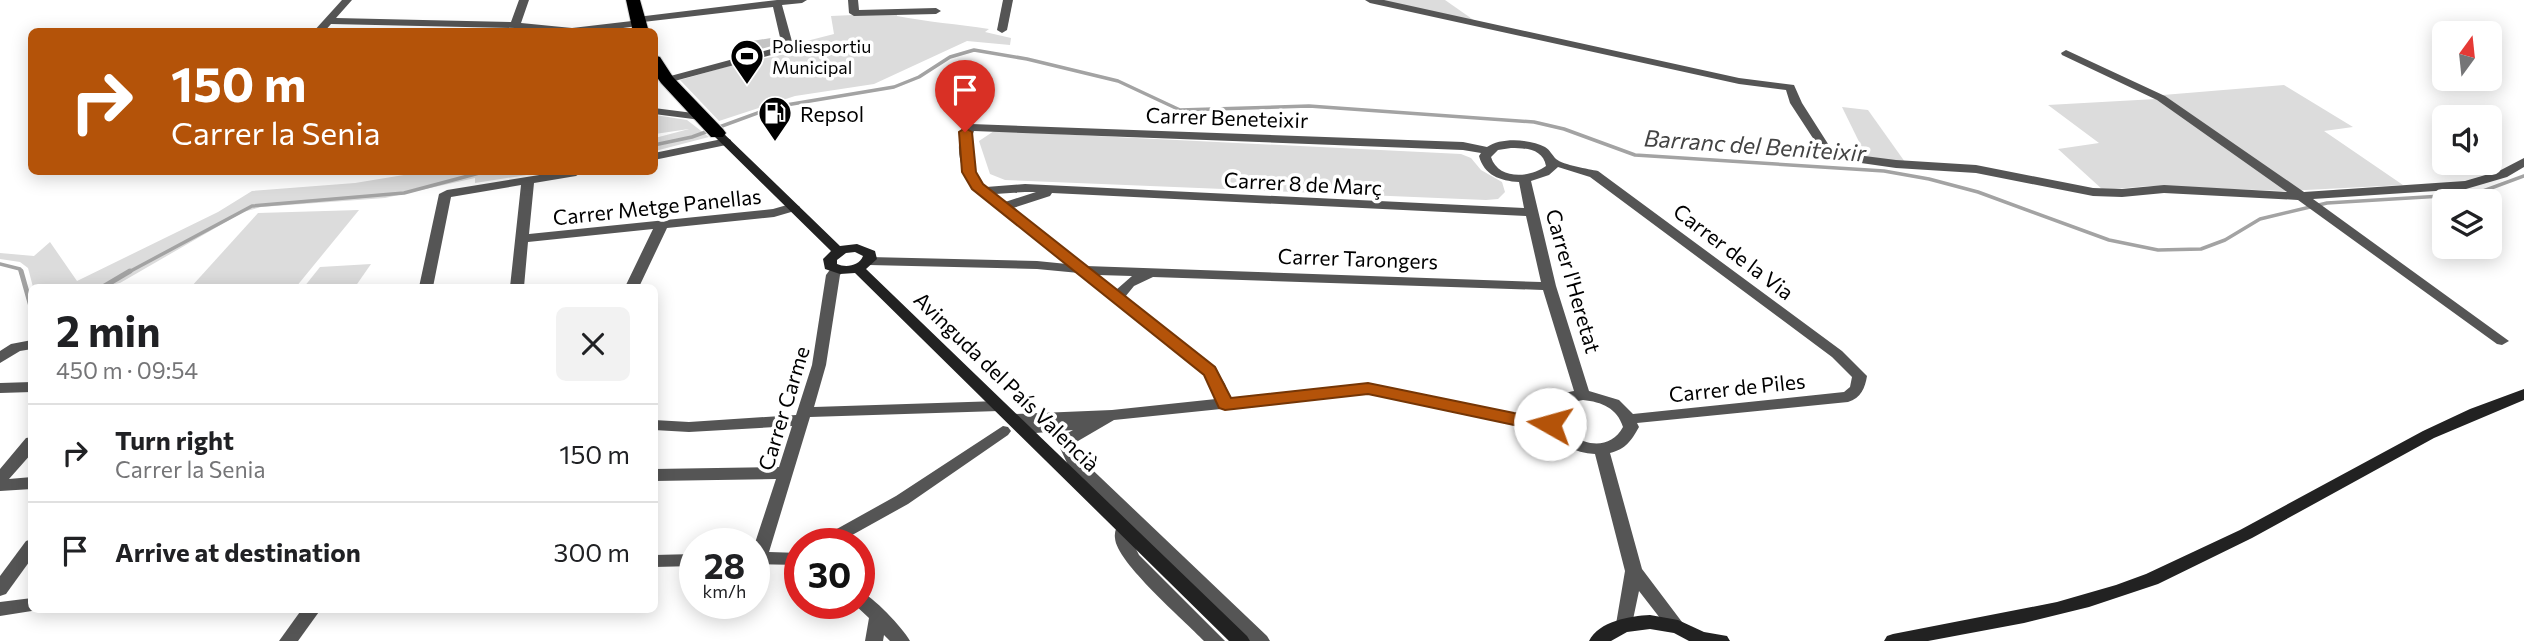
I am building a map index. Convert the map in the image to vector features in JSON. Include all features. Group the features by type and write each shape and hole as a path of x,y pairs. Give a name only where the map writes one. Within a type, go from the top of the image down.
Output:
{"highway":[{"path":"633,0 639,25"},
{"path":"658,66 667,80 704,120"}],"main road":[{"path":"704,120 838,251"},
{"path":"861,248 870,254 864,264 837,270 829,261 838,251 861,248"},
{"name":"Avinguda del País Valencià","path":"864,264 999,406 1013,426 1251,638"},
{"path":"1882,641 1895,641 2094,599 2151,579 2251,532 2439,430 2524,394"},
{"path":"1598,641 1608,632 1625,624 1650,621 1676,626 1702,640 1721,641"}],"street":[{"path":"322,28 347,0"},
{"path":"515,25 524,0"},
{"path":"702,12 703,0"},
{"path":"606,28 639,25 702,12 802,0"},
{"path":"853,0 854,13 934,15 940,0"},
{"path":"1002,30 1008,0"},
{"path":"1370,0 1739,80 1790,88 1796,103 1826,149 1847,157 1896,164 1976,169 2093,192 2122,193 2164,189 2305,199 2466,186 2504,174 2524,162"},
{"path":"667,80 786,48 788,45 777,4"},
{"path":"328,21 544,28"},
{"path":"2066,53 2161,98 2502,341"},
{"path":"658,110 704,120"},
{"path":"658,110 704,120"},
{"path":"658,154 704,120"},
{"name":"Carrer Beneteixir","path":"983,191 972,181 969,172 965,132 971,127 982,125 1463,146 1489,151 1502,145 1520,144 1545,152 1552,162"},
{"path":"1489,151 1485,161 1488,166 1503,175 1524,178 1542,175 1548,172 1552,162"},
{"name":"Carrer de la Via","path":"1552,162 1594,174 1846,361 1860,376 1857,389 1848,397"},
{"path":"427,284 443,197 447,194 560,175"},
{"name":"Carrer l'Heretat","path":"1524,178 1549,286 1583,395"},
{"path":"517,284 528,181"},
{"name":"Carrer 8 de Març","path":"983,191 1025,188 1530,212"},
{"path":"983,191 1210,371 1225,404"},
{"name":"Carrer 8 de Març","path":"1004,207 1041,193 1075,191"},
{"name":"Carrer Metge Panellas","path":"523,239 774,213 794,207"},
{"path":"633,284 662,224"},
{"name":"Carrer Tarongers","path":"864,264 1077,268 1549,286"},
{"name":"Carrer Carme","path":"767,528 825,343 833,275 837,270"},
{"name":"Carrer Tarongers","path":"1094,281 1166,272"},
{"name":"Carrer Tarongers","path":"1117,299 1135,278 1166,272"},
{"path":"0,358 16,346 28,344"},
{"path":"0,388 28,387"},
{"path":"852,528 902,500 1013,426 1058,427 1112,415 1368,388 1550,424"},
{"path":"1583,395 1613,402 1629,419 1629,435 1613,447 1601,449 1569,442 1560,437 1550,424 1549,414 1561,399 1583,395"},
{"name":"Carrer de Piles","path":"1629,419 1848,397"},
{"path":"658,425 689,427 803,416 999,406"},
{"name":"Avinguda del País Valencià","path":"1112,415 1071,438 1068,448 1074,461 1251,638"},
{"path":"0,479 28,447"},
{"path":"1601,449 1634,571 1676,626"},
{"path":"658,475 785,473"},
{"path":"0,485 28,483"},
{"path":"1125,526 1123,539 1133,559 1216,641"},
{"path":"0,589 28,550"},
{"path":"658,561 679,560"},
{"path":"1625,624 1634,571"},
{"path":"0,609 28,606"},
{"path":"288,641 309,613"},
{"path":"875,613 901,641"},
{"path":"873,641 878,616"}],"shaded area":[{"path":"1378,0 1445,0 1475,21"},
{"path":"897,13 897,16 908,18 989,29 985,32 1011,38 1010,45 967,41 874,84 795,96 719,121 680,80 736,64 796,52 795,44 834,34 831,16"},
{"path":"2284,85 2353,127 2324,131 2403,185 2285,191 2149,186 2103,190 2058,149 2099,143 2048,105 2156,99 2163,95"},
{"path":"1842,107 1868,110 1905,162 1867,158"},
{"path":"658,115 687,120 709,137 658,150 658,137 689,129 658,134"},
{"path":"994,131 1461,154 1471,158 1481,170 1502,182 1505,192 1498,199 1486,200 1005,180 990,174 979,141"},
{"path":"404,175 527,175 475,183 475,178 385,198 261,207 243,212 116,284 32,284 28,268 20,262 0,259 0,253 34,256 50,242 77,281 218,212 252,191 355,183"},
{"path":"359,210 298,284 194,284 258,213"},
{"path":"371,264 357,284 306,284 320,267"}],"building":[{"path":"777,37 779,44 746,53 746,42"}],"waterway":[{"name":"Barranc del Beniteixir","path":"658,144 692,137 774,107 894,87 919,77 950,57 974,50 1027,59 1118,81 1180,110 1309,106 1534,122 1564,129 1635,155 1884,171 1978,192 2109,240 2158,250 2201,249 2225,240 2260,219 2327,203 2475,194 2524,176"},
{"name":"Barranc del Beniteixir","path":"127,273 252,206 404,193 472,175"},
{"name":"Barranc del Beniteixir","path":"0,264 20,269 21,273"},
{"name":"Barranc del Beniteixir","path":"21,271 28,296"},
{"name":"Barranc del Beniteixir","path":"108,284 130,271"}],"place":[{"name":"Poliesportiu Municipal","path":"747,86"},
{"name":"Repsol","path":"775,143"}],"route":[{"path":"965,132 972,181 1077,268 1210,371 1225,404 1368,388 1550,424"}]}
